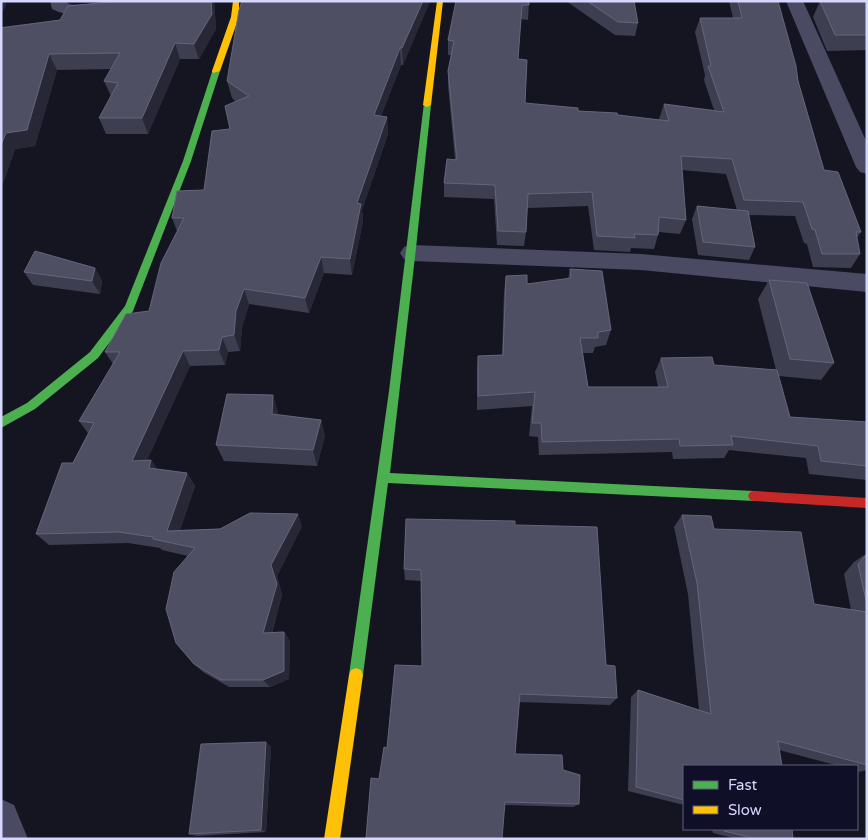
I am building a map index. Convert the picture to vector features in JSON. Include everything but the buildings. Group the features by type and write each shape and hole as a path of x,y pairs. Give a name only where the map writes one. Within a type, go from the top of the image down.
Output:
{"street":[{"path":"58,1 58,6 63,9 122,7"},
{"path":"1,424 30,406 94,355 129,308 187,161 204,105 235,17 236,1"},
{"path":"332,839 384,478 412,253 427,101 440,1"},
{"path":"794,1 867,167"},
{"path":"412,253 641,262 867,283"},
{"path":"384,478 648,490 867,503"},
{"path":"1,818 9,839"}],"traffic: fast":[{"path":"1,423 31,406 94,355 129,308 187,161 216,71"},
{"path":"356,675 412,248 427,105"},
{"path":"384,478 754,496"}],"traffic: slow":[{"path":"216,71 235,17 236,1"},
{"path":"427,105 440,1"},
{"path":"332,839 356,675"}],"traffic: jam":[{"path":"754,496 867,503"}]}
